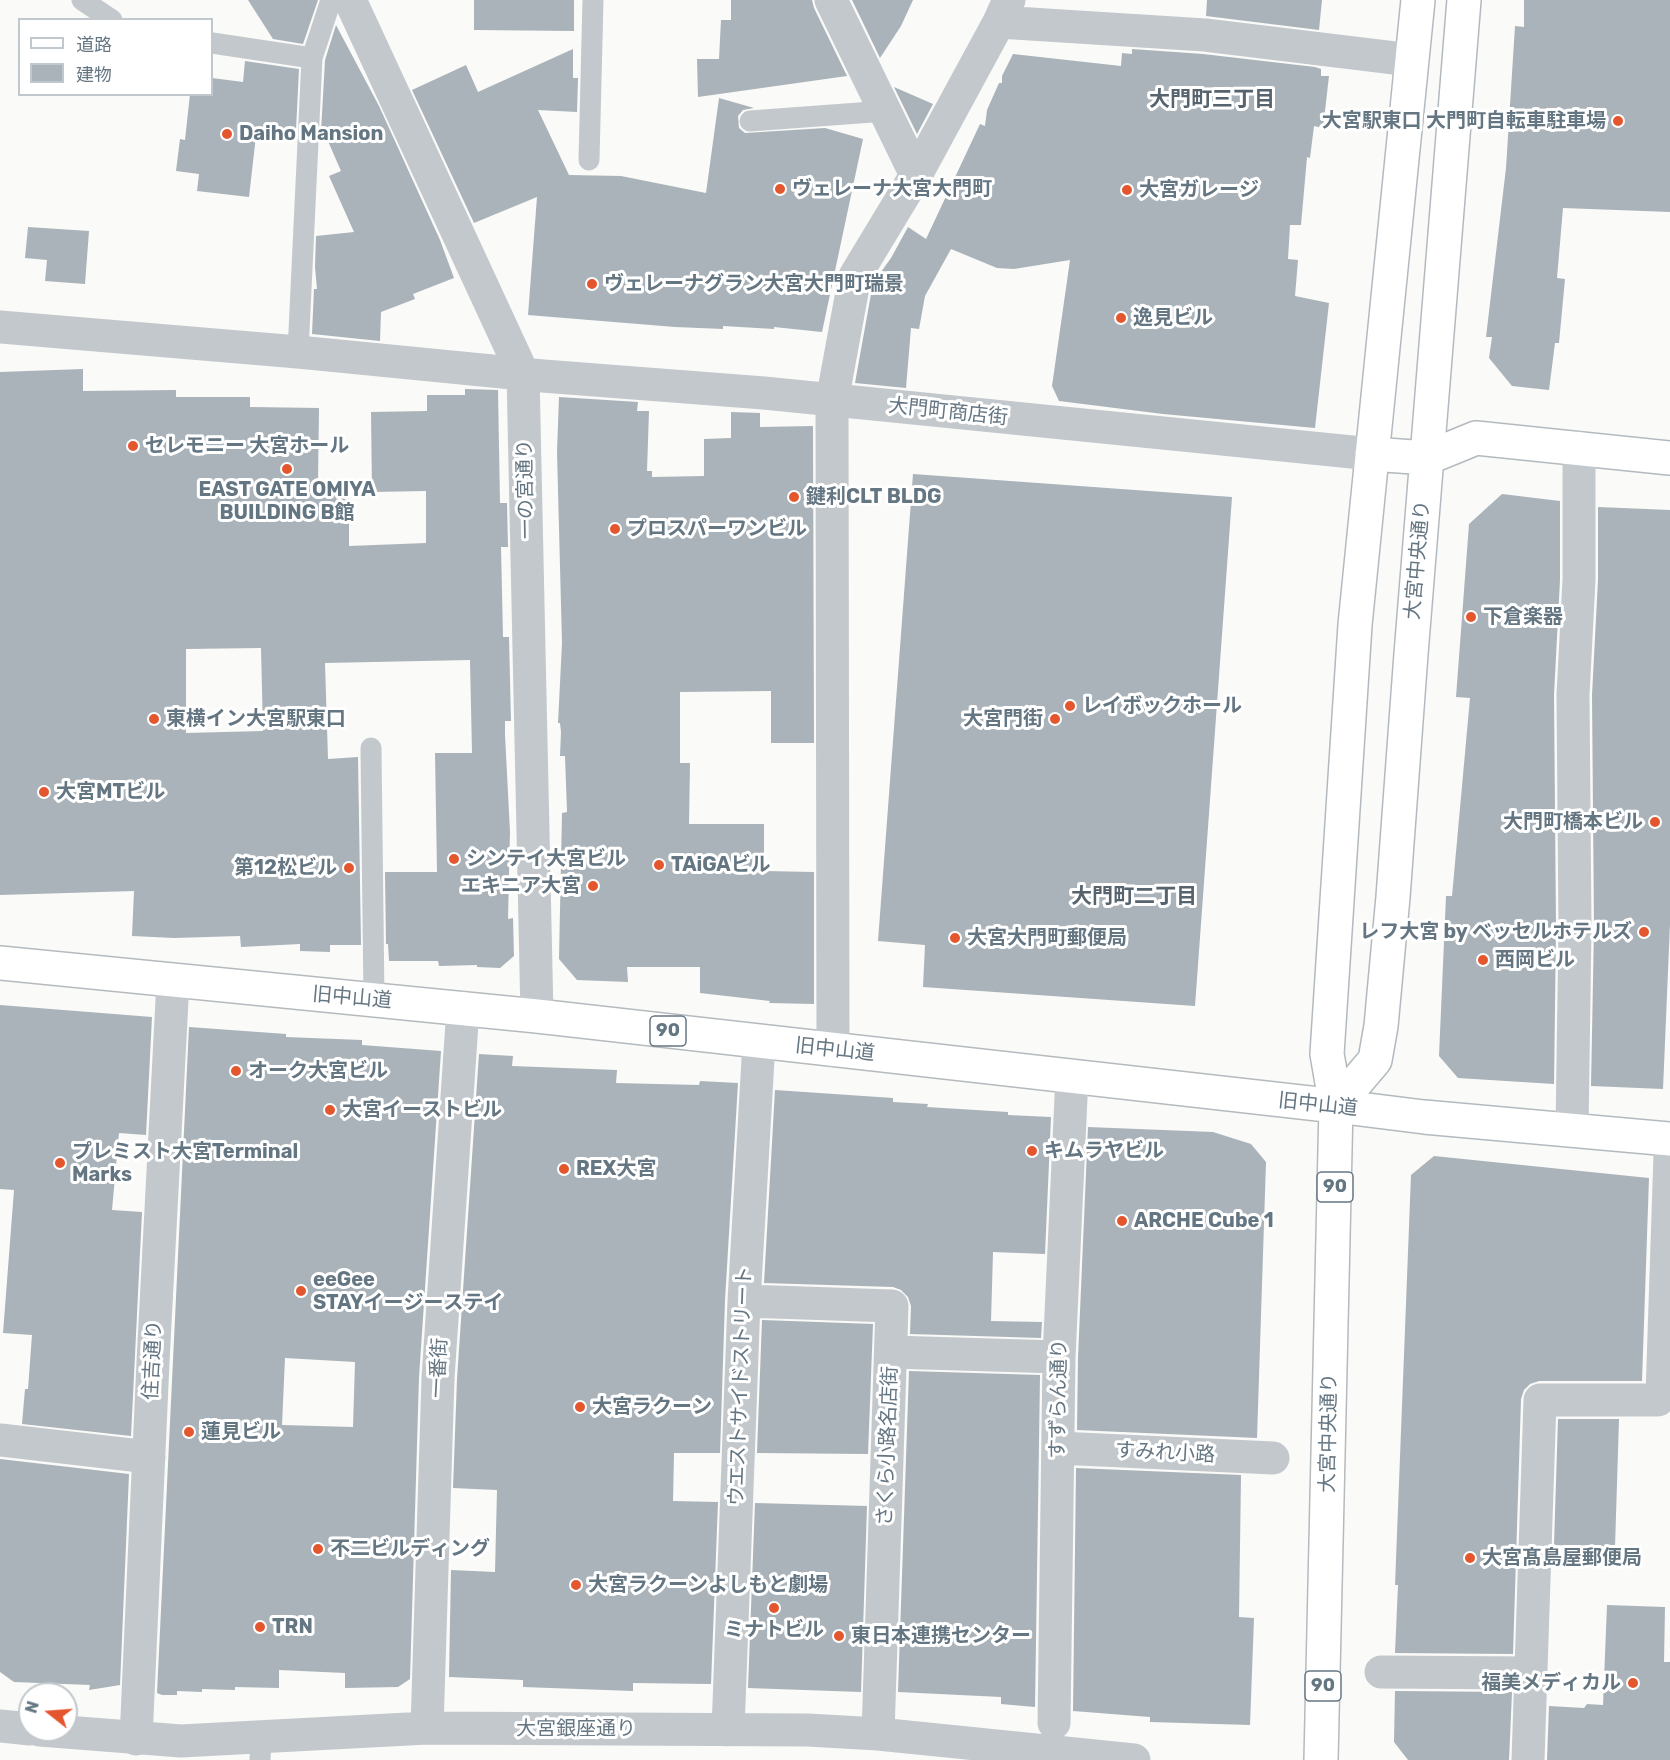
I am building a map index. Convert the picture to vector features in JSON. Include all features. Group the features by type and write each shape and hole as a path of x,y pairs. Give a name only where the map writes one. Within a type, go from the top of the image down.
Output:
{"main road":[{"name":"大宮中央通り","path":"1321,1760 1336,1107 1327,1054 1355,625 1418,0"},
{"name":"大宮中央通り","path":"1336,1107 1376,1060 1381,1026 1464,0"},
{"path":"1372,454 1427,458 1476,438 1670,458"},
{"name":"旧中山道","path":"0,963 463,1008 1336,1107 1670,1139"}],"street":[{"name":"一の宮通り","path":"350,0 523,374 537,1016"},
{"path":"831,0 916,175"},
{"path":"833,1050 832,401 855,276 916,175 1004,11 1411,60"},
{"name":"大門町商店街","path":"0,327 523,374 764,393 1372,454"},
{"path":"1572,1130 1575,928 1573,696 1579,580 1579,448"},
{"name":"住吉通り","path":"136,1739 173,981"},
{"name":"一番街","path":"427,1728 438,1378 463,1008"},
{"name":"ウエストサイドストリート","path":"728,1730 744,1301 759,1042"},
{"name":"すずらん通り","path":"1054,1723 1059,1357 1071,1076"},
{"path":"1528,1760 1540,1400 1658,1400 1662,1395 1670,1154"},
{"name":"さくら小路名店街","path":"744,1301 892,1306 878,1734"},
{"path":"891,1352 1059,1357"},
{"path":"0,1440 149,1456"},
{"name":"すみれ小路","path":"1058,1448 1273,1458"},
{"path":"1381,1672 1530,1673"},
{"path":"0,1726 18,1728"},
{"name":"大宮銀座通り","path":"78,1734 260,1749 427,1728 808,1730 878,1734 1119,1759"}],"lane":[{"path":"82,0 109,18"},
{"path":"298,352 312,58 331,0"},
{"path":"589,160 593,0"},
{"path":"213,43 312,58"},
{"path":"750,121 886,111"},
{"path":"371,748 374,1000"}],"building":[{"path":"248,0 318,0 303,44 273,39"},
{"path":"474,0 574,0 574,31 474,30"},
{"path":"731,0 812,0 847,76 698,97 697,59 719,59 721,20 731,20"},
{"path":"852,0 913,0 901,26 880,58"},
{"path":"1207,0 1322,0 1319,30 1206,16"},
{"path":"1524,0 1670,0 1670,212 1563,208 1557,278 1565,279 1559,343 1555,343 1549,390 1512,386 1489,358 1492,337 1486,337 1506,168 1515,26 1524,27"},
{"path":"336,25 379,106 440,240 454,278 413,294 415,299 381,312 380,341 312,334 314,289 317,289 316,236 354,232 329,176 341,171 324,132 321,132 325,60"},
{"path":"573,49 573,78 578,78 577,112 538,110 569,175 621,176 706,193 719,98 754,108 743,110 738,116 739,128 745,133 825,128 863,139 822,332 774,327 774,329 723,326 723,329 675,327 528,315 537,197 474,223 412,90 466,65 478,92"},
{"path":"1132,49 1203,54 1315,67 1321,69 1321,76 1329,76 1323,128 1314,126 1310,158 1307,157 1301,225 1290,225 1288,259 1298,260 1295,296 1329,303 1315,428 1163,414 1059,401 1052,386 1070,260 1014,269 997,268 951,249 925,296 919,329 911,328 906,388 855,383 873,283 891,258 908,227 926,239 980,124 985,126 987,110 999,83 1002,83 1002,76 1013,54 1121,66 1122,53 1132,54"},
{"name":"Daiho Mansion","path":"245,61 299,69 296,130 257,127 249,197 197,191 199,174 176,171 180,139 185,140 190,96 213,96 213,78 243,82"},
{"path":"894,87 933,104 917,134"},
{"path":"28,227 89,231 85,284 45,281 47,260 25,258"},
{"path":"83,369 83,391 176,390 176,397 250,397 250,407 319,408 318,483 349,483 349,546 426,543 426,491 372,492 371,412 427,411 427,395 465,395 465,389 498,390 500,503 507,503 508,547 501,547 503,637 509,637 511,721 505,721 505,735 510,832 508,919 513,918 514,956 500,968 477,967 477,965 439,966 438,961 389,961 388,944 386,944 385,872 437,872 435,753 472,753 470,660 325,663 328,759 358,757 361,945 330,945 330,952 300,951 300,944 241,947 240,936 174,938 132,936 134,891 0,895 0,372","holes":["261,648 263,731 186,733 186,649"]},
{"path":"559,397 638,402 637,411 649,411 647,471 652,471 652,477 704,476 704,439 731,438 731,412 760,413 760,427 813,426 814,743 771,743 771,691 680,692 680,763 690,763 689,824 764,824 764,871 814,872 814,1004 769,1003 770,1001 700,993 700,967 627,967 628,982 577,980 559,959 562,813 567,812 565,756 560,756 561,732 560,723 558,723 562,643 557,452"},
{"name":"大宮門街","path":"913,474 1232,497 1195,1006 923,987 925,945 878,941"},
{"path":"1502,494 1560,501 1560,580 1554,695 1556,928 1554,1084 1458,1078 1439,1056 1446,896 1452,896 1470,698 1456,697 1469,524"},
{"path":"1598,507 1670,510 1670,924 1663,1089 1591,1086 1594,928 1592,695 1598,580"},
{"path":"0,1005 152,1017 146,1135 119,1133 112,1210 142,1212 131,1436 22,1424 25,1389 28,1389 32,1335 3,1333 14,1190 0,1189"},
{"path":"189,1027 286,1034 286,1037 362,1040 362,1045 441,1051 419,1377 410,1679 398,1687 345,1688 345,1673 279,1670 279,1688 202,1689 202,1692 177,1691 177,1695 157,1693","holes":["285,1358 355,1362 353,1427 282,1425"]},
{"path":"479,1054 513,1056 512,1066 617,1070 616,1083 699,1085 700,1081 738,1083 725,1300 720,1453 674,1453 673,1501 718,1502 711,1684 633,1683 633,1691 523,1687 523,1680 449,1677 451,1570 495,1572 497,1490 453,1488 457,1379"},
{"path":"775,1090 893,1098 893,1102 928,1104 927,1107 1051,1117 1045,1254 993,1252 991,1321 1042,1322 1041,1338 910,1334 911,1306 908,1297 901,1290 893,1287 764,1283"},
{"path":"1088,1127 1213,1132 1251,1144 1266,1162 1257,1438 1077,1430"},
{"path":"1434,1156 1649,1178 1642,1381 1539,1381 1530,1384 1524,1390 1521,1399 1513,1654 1395,1653 1398,1585 1395,1585 1411,1175"},
{"path":"762,1320 873,1324 868,1454 757,1453"},
{"path":"909,1371 1040,1375 1035,1707 1001,1704 1001,1697 898,1692"},
{"path":"1558,1419 1619,1419 1615,1547 1554,1545"},
{"path":"0,1459 129,1474 120,1685 89,1690 90,1685 78,1685 78,1682 14,1682 0,1672"},
{"path":"1076,1468 1241,1475 1239,1617 1254,1618 1250,1725 1150,1722 1150,1717 1073,1711"},
{"path":"755,1503 867,1506 861,1692 748,1688"},
{"name":"福美メディカル","path":"1607,1605 1665,1607 1664,1662 1670,1662 1670,1760 1547,1760 1549,1706 1584,1708 1587,1704 1603,1705"},
{"path":"1395,1691 1512,1692 1509,1760 1408,1760 1394,1742"}],"place":[{"name":"大宮駅東口 大門町自転車駐車場","path":"1618,121"},
{"name":"Daiho Mansion","path":"227,134"},
{"name":"ヴェレーナ大宮大門町","path":"780,189"},
{"name":"大宮ガレージ","path":"1127,190"},
{"name":"ヴェレーナグラン大宮大門町瑞景","path":"592,284"},
{"name":"逸見ビル","path":"1121,318"},
{"name":"セレモニー 大宮ホール","path":"133,446"},
{"name":"EAST GATE OMIYA BUILDING B館","path":"287,469"},
{"name":"鍵利CLT BLDG","path":"794,497"},
{"name":"プロスパーワンビル","path":"615,529"},
{"name":"下倉楽器","path":"1471,617"},
{"name":"レイボックホール","path":"1070,706"},
{"name":"東横イン大宮駅東口","path":"154,719"},
{"name":"大宮門街","path":"1055,719"},
{"name":"大宮MTビル","path":"44,792"},
{"name":"大門町橋本ビル","path":"1655,822"},
{"name":"シンテイ大宮ビル","path":"454,859"},
{"name":"TAiGAビル","path":"659,865"},
{"name":"第12松ビル","path":"349,868"},
{"name":"エキニア大宮","path":"593,886"},
{"name":"レフ大宮 by ベッセルホテルズ","path":"1644,932"},
{"name":"大宮大門町郵便局","path":"955,938"},
{"name":"西岡ビル","path":"1483,960"},
{"name":"オーク大宮ビル","path":"236,1071"},
{"name":"大宮イーストビル","path":"330,1110"},
{"name":"キムラヤビル","path":"1032,1151"},
{"name":"プレミスト大宮Terminal Marks","path":"60,1163"},
{"name":"REX大宮","path":"564,1169"},
{"name":"ARCHE Cube 1","path":"1122,1221"},
{"name":"eeGee STAYイージーステイ","path":"301,1291"},
{"name":"大宮ラクーン","path":"580,1407"},
{"name":"蓮見ビル","path":"189,1432"},
{"name":"不二ビルディング","path":"318,1549"},
{"name":"大宮髙島屋郵便局","path":"1470,1558"},
{"name":"大宮ラクーンよしもと劇場","path":"576,1585"},
{"name":"ミナトビル","path":"774,1608"},
{"name":"TRN","path":"260,1627"},
{"name":"東日本連携センター","path":"839,1636"},
{"name":"福美メディカル","path":"1633,1683"}],"district":[{"name":"大門町三丁目","path":"1212,100"},
{"name":"大門町二丁目","path":"1134,897"}]}
